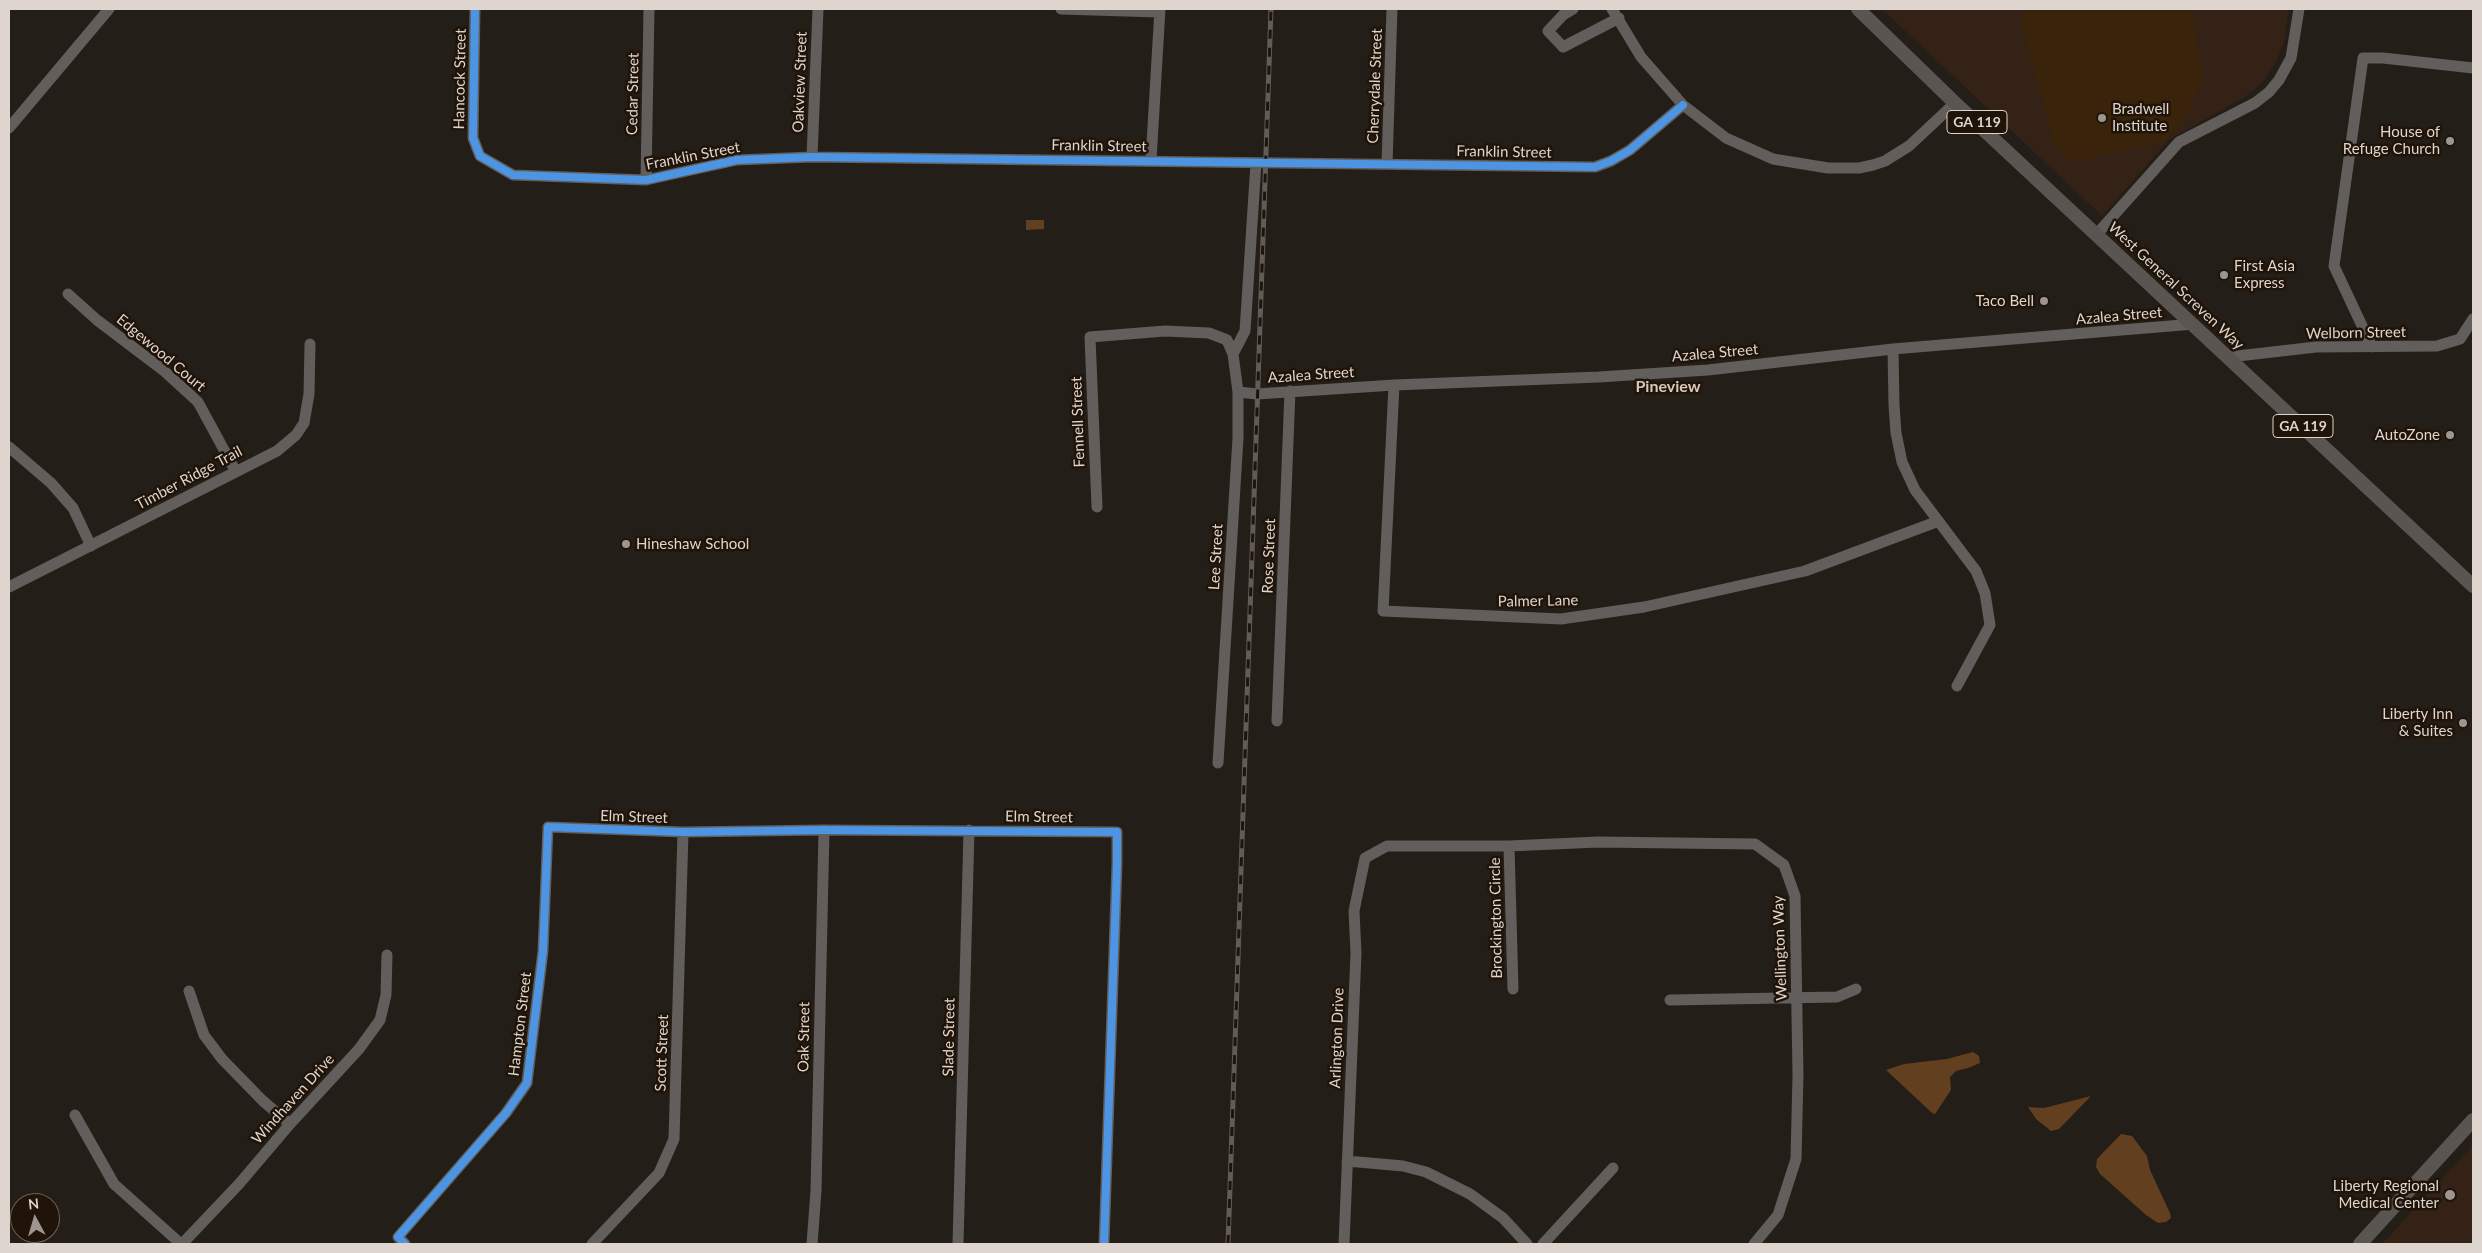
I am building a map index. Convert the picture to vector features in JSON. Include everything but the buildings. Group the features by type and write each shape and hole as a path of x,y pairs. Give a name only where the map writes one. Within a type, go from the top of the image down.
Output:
{"main road":[{"name":"West General Screven Way","path":"1858,9 1955,103 2473,586"},
{"path":"2360,1244 2473,1120"}],"street":[{"path":"9,128 109,9"},
{"name":"Hancock Street","path":"475,9 473,138 480,156 500,167"},
{"name":"Cedar Street","path":"646,180 649,9"},
{"name":"Oakview Street","path":"812,157 818,9"},
{"path":"1061,9 1160,10 1151,160"},
{"name":"Cherrydale Street","path":"1387,164 1392,9"},
{"path":"1573,9 1563,14 1548,31 1563,47 1615,14 1641,57 1683,105 1726,138 1756,153 1790,163 1845,168 1873,166 1897,155 1955,103"},
{"path":"2097,234 2179,142 2254,103 2269,92 2279,80 2290,58 2299,9"},
{"path":"2372,347 2334,266 2363,58 2383,58 2473,68"},
{"name":"Franklin Street","path":"500,167 514,175 646,180 737,160 812,157 1595,166 1611,161 1630,150 1683,105"},
{"path":"1233,354 1245,331 1256,163"},
{"name":"Edgewood Court","path":"68,294 97,320 163,370 198,402 236,472"},
{"name":"Welborn Street","path":"2229,358 2316,347 2437,346 2460,339 2473,319"},
{"name":"Azalea Street","path":"1238,392 1257,394 1394,385 1599,377 1708,370 1892,350 2194,324"},
{"name":"Fennell Street","path":"1097,507 1090,337 1165,331 1209,333 1227,340 1233,354"},
{"name":"Timber Ridge Trail","path":"9,587 277,451 296,435 304,423 309,394 310,344"},
{"path":"1892,350 1894,414 1902,462 1915,490 1936,522 1976,571 1985,593 1990,625 1957,686"},
{"name":"Lee Street","path":"1218,763 1238,438 1238,392 1233,354"},
{"name":"Palmer Lane","path":"1394,385 1383,611 1561,619 1644,607 1805,571 1936,522"},
{"name":"Rose Street","path":"1277,721 1290,391"},
{"path":"9,447 51,483 73,508 91,546"},
{"name":"Elm Street","path":"548,827 683,832 824,830 1117,832 1118,864 1104,1244"},
{"name":"Hampton Street","path":"402,1240 506,1113 527,1083 543,950 548,827"},
{"name":"Oak Street","path":"812,1244 816,1191 824,830"},
{"name":"Slade Street","path":"958,1244 969,830"},
{"name":"Scott Street","path":"592,1244 659,1173 674,1139 683,832"},
{"name":"Wellington Way","path":"1387,846 1509,846 1598,842 1754,844 1784,865 1795,896 1797,999 1796,1159 1778,1215 1754,1244"},
{"name":"Arlington Drive","path":"1344,1244 1356,953 1354,910 1365,858 1387,846"},
{"name":"Brockington Circle","path":"1509,846 1513,989"},
{"name":"Windhaven Drive","path":"182,1244 239,1184 290,1124 359,1049 380,1020 386,995 387,955"},
{"path":"1670,1000 1837,998 1856,989"},
{"path":"189,991 204,1035 222,1059 262,1101 290,1124"},
{"path":"75,1115 114,1184 182,1244"},
{"path":"1347,1161 1402,1166 1426,1172 1476,1198 1503,1218 1527,1244"},
{"path":"1543,1244 1613,1168"}],"shaded area":[{"name":"Bradwell Institute","path":"1882,9 2289,9 2284,42 2276,62 2264,81 2245,97 2170,139 2102,216"},
{"path":"2028,9 2191,9 2204,79 2187,115 2166,140 2074,163 2055,147 2020,20"},
{"path":"1026,220 1044,220 1044,229 1026,230"},
{"path":"1973,1052 1979,1056 1980,1063 1956,1071 1950,1077 1951,1090 1935,1114 1886,1070 1904,1064 1947,1059"},
{"path":"2091,1096 2059,1129 2051,1131 2036,1119 2028,1107 2044,1108"},
{"path":"2121,1134 2132,1136 2147,1156 2150,1170 2170,1213 2171,1218 2166,1222 2158,1223 2146,1215 2100,1174 2096,1167 2097,1159"},
{"name":"Liberty Regional Medical Center","path":"2473,1145 2473,1244 2382,1244"}],"railway":[{"path":"1228,1244 1271,9"}],"cycle path":[{"path":"475,9 473,138 480,156 513,175 646,180 737,160 812,157 1595,167 1611,161 1630,150 1683,105"},
{"path":"405,1244 398,1237 506,1113 527,1083 543,951 548,827 683,832 824,830 1117,832 1104,1244"}],"place":[{"name":"Bradwell Institute","path":"2102,118"},
{"name":"House of Refuge Church","path":"2450,141"},
{"name":"First Asia Express","path":"2224,275"},
{"name":"Taco Bell","path":"2044,301"},
{"name":"AutoZone","path":"2450,435"},
{"name":"Hineshaw School","path":"626,544"},
{"name":"Liberty Inn & Suites","path":"2463,723"},
{"name":"Liberty Regional Medical Center","path":"2450,1195"}],"district":[{"name":"Pineview","path":"1668,387"}]}
